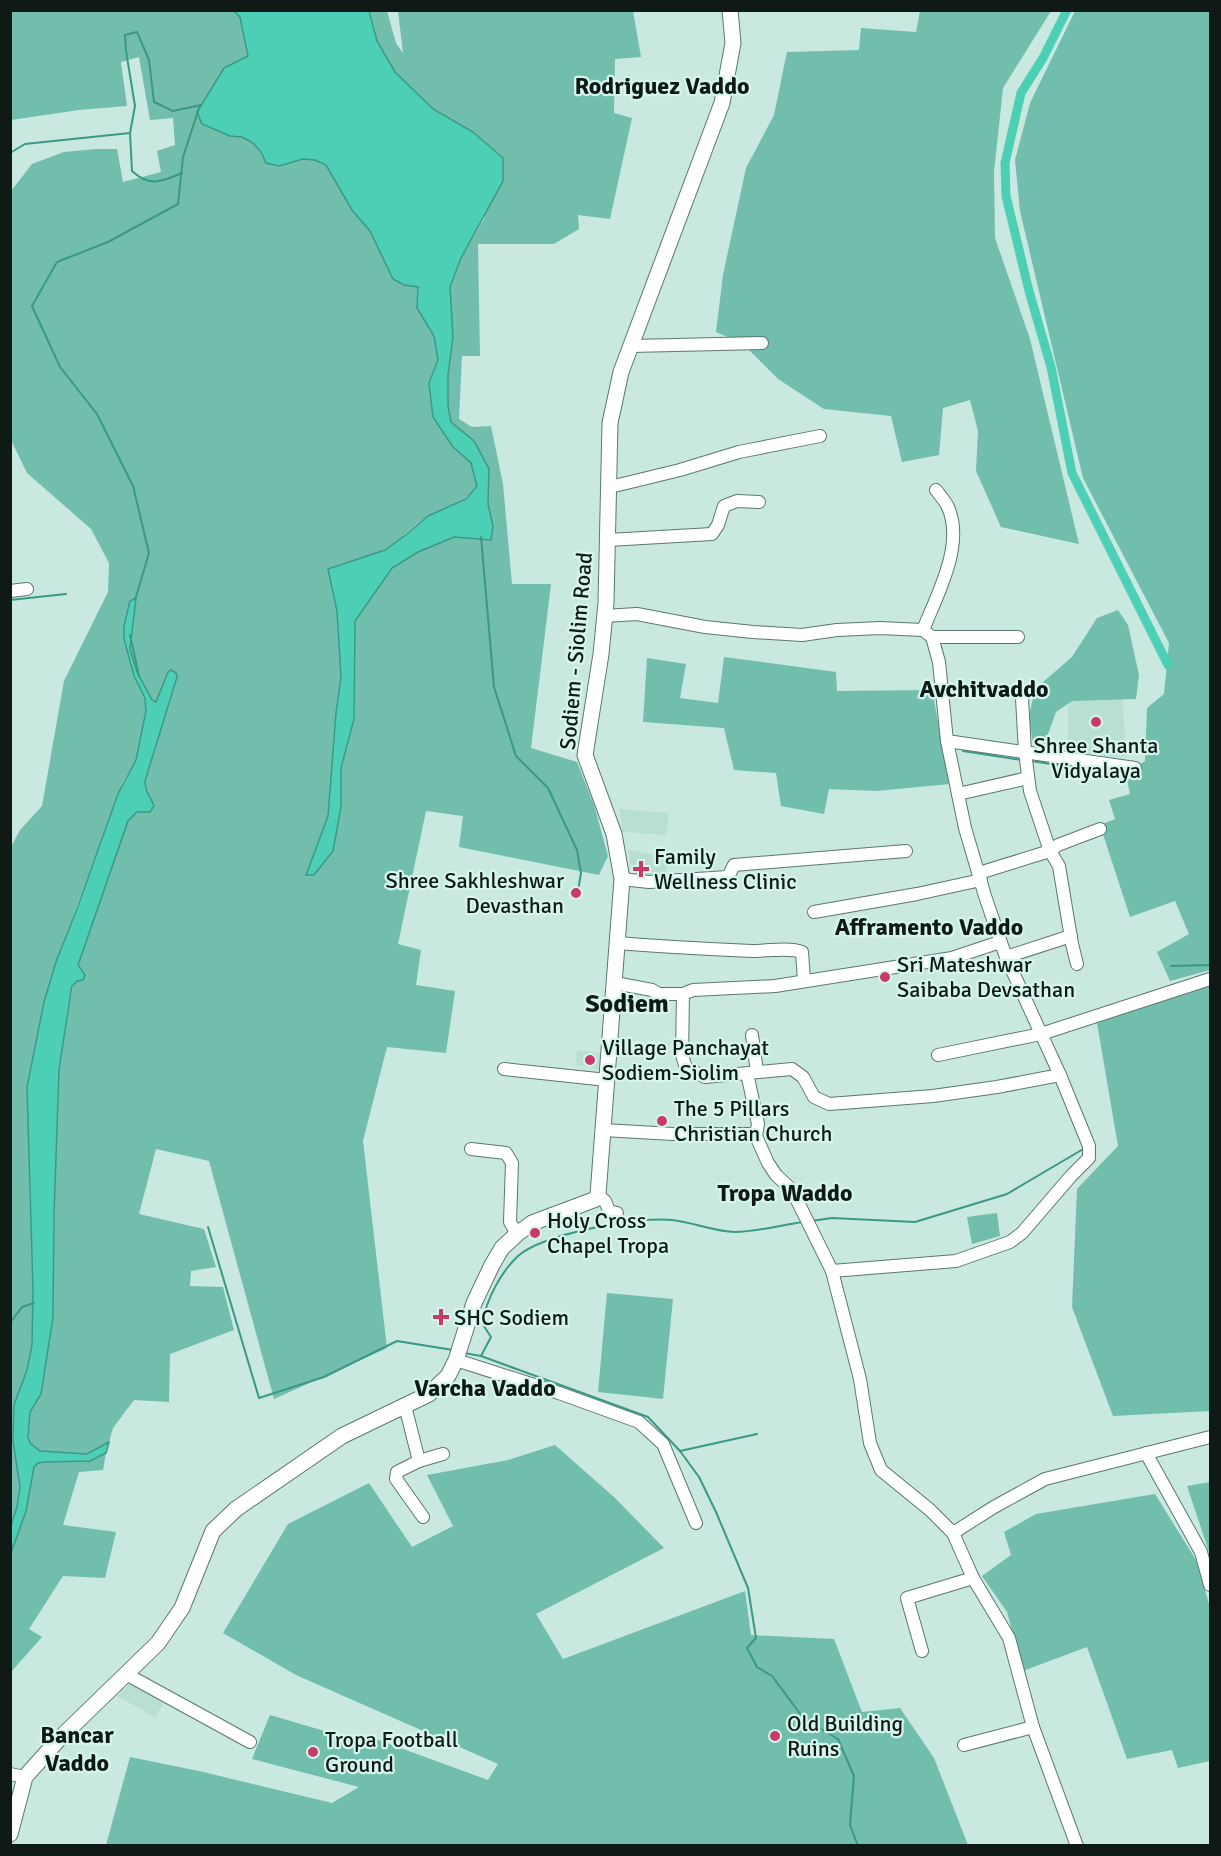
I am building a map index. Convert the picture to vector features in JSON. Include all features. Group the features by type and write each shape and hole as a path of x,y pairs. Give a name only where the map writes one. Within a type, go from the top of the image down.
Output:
{"main road":[{"name":"Sodiem - Siolim Road","path":"598,1195 622,879 614,834 585,755 601,654 604,616 610,487 610,423 621,372 722,103 733,43 730,10"},
{"path":"10,1834 18,1776 158,1642 182,1608 213,1531 236,1509 342,1436 429,1394 448,1376 474,1303 502,1248 532,1223 596,1199 598,1195"}],"street":[{"path":"631,346 762,343"},
{"path":"610,487 680,470 739,452 820,436"},
{"path":"832,1271 956,1261 1010,1242 1022,1233 1089,1158 1089,1146 1060,1075 1000,942 965,828 947,741 939,662 928,634 952,554 952,524 947,506 936,490"},
{"path":"608,540 712,534 718,525 724,506 737,501 759,502"},
{"path":"10,591 27,589"},
{"path":"604,616 637,614 705,627 802,635 837,630 880,628 928,634 1018,637"},
{"path":"1022,698 1030,791 1050,851 1059,866 1077,964"},
{"path":"947,741 1135,768"},
{"path":"958,794 1028,778"},
{"path":"814,912 980,877 1050,851 1058,845 1100,829"},
{"path":"622,879 649,882 728,877 734,866 906,851"},
{"path":"1006,957 1071,936"},
{"path":"615,983 652,990 658,994 683,994 693,990 756,988 952,958 1000,942"},
{"path":"618,943 697,949 794,950 802,952 804,980"},
{"path":"938,1055 1041,1034 1210,978"},
{"path":"683,994 682,1055 686,1068 705,1077 792,1069 803,1077 814,1097 829,1104 933,1096 1060,1075"},
{"path":"752,1035 752,1072 758,1124 756,1136 768,1163 776,1175 792,1190 832,1271 860,1379 870,1443 881,1470 930,1510 953,1533 973,1578 1008,1638 1033,1727 1077,1845"},
{"path":"504,1069 607,1080"},
{"path":"603,1130 673,1134 751,1134 756,1136"},
{"path":"471,1149 506,1153 512,1163 510,1222 517,1234"},
{"path":"598,1195 605,1202 609,1211 617,1213"},
{"path":"457,1354 639,1422 663,1444 696,1523"},
{"path":"405,1406 419,1461"},
{"path":"953,1533 1045,1479 1210,1437"},
{"path":"1146,1453 1201,1552 1210,1585"},
{"path":"423,1516 396,1479 397,1472 419,1461 443,1454"},
{"path":"922,1651 907,1598 973,1578"},
{"path":"126,1674 250,1742"},
{"path":"964,1744 1033,1727"}],"shaded area":[{"path":"11,11 234,11 240,17 248,56 224,68 197,112 230,136 242,137 253,143 279,166 303,159 315,160 326,165 352,210 370,231 393,279 418,287 417,308 434,336 438,360 429,383 453,447 471,463 477,486 461,501 424,518 391,546 328,569 337,611 341,677 328,816 307,874 341,807 341,768 354,719 355,621 392,568 418,552 454,537 491,540 493,526 488,504 489,469 474,441 451,422 448,406 448,375 453,337 450,287 461,258 485,217 473,132 433,109 395,72 377,41 369,11 387,11 396,43 403,53 398,11 633,11 641,57 615,59 614,113 632,118 610,219 578,215 579,229 554,244 478,244 480,356 462,356 459,419 472,427 491,426 503,484 512,584 551,584 531,748 577,762 594,805 608,856 599,875 459,847 463,816 426,811 398,944 421,950 416,985 455,991 446,1053 387,1047 363,1141 387,1348 274,1399 209,1161 156,1149 139,1214 204,1229 216,1267 191,1271 190,1286 223,1287 234,1330 170,1354 169,1402 134,1400 113,1428 109,1442 87,1454 40,1451 30,1443 28,1437 30,1412 41,1394 53,1317 59,1069 73,985 81,970 78,965 128,821 137,812 150,812 152,800 147,796 145,781 177,677 176,673 156,702 152,700 133,658 126,613 124,639 134,676 145,698 146,711 136,760 123,782 56,962 44,1002 27,1087 33,1290 32,1345 27,1370 14,1405 13,1441 20,1487 11,1525 11,847 20,830 42,806 64,681 108,592 109,563 91,529 27,473 11,440 11,191 32,164 64,152 117,149 123,182 161,172 157,151 175,145 173,118 150,120 139,57 121,62 127,106 11,120"},
{"path":"234,11 369,11 377,41 395,72 433,109 473,132 503,158 503,181 461,258 450,287 453,337 448,375 448,406 451,422 474,441 489,469 488,504 493,526 491,540 454,537 418,552 392,568 355,621 354,719 341,768 341,807 333,851 314,875 306,875 328,816 341,677 337,611 328,569 385,550 428,516 466,499 477,486 471,463 453,447 433,417 429,383 438,360 434,336 417,308 418,287 404,285 393,279 370,231 352,210 326,165 315,160 303,159 279,166 266,163 261,152 253,143 202,124 197,112 224,68 248,56 240,17"},
{"path":"920,11 1051,11 1003,88 994,172 995,238 1030,339 1079,544 1001,527 976,471 978,431 970,400 943,408 939,455 902,462 891,416 824,409 778,379 743,344 716,332 723,275 746,168 774,115 787,52 859,50 861,28 916,32"},
{"path":"1075,11 1210,11 1210,970 1170,981 1157,952 1189,934 1175,901 1130,917 1100,825 1115,819 1109,800 1130,794 1126,775 1145,761 1147,708 1164,694 1169,643 1083,478 1020,211 1015,160 1030,103"},
{"path":"136,598 130,649 137,672 152,700 156,702 168,672 171,670 176,673 177,677 145,781 147,792 154,806 150,812 137,812 128,821 78,965 85,975 83,980 77,981 72,986 59,1069 53,1317 41,1394 30,1412 28,1437 30,1443 40,1451 87,1454 109,1442 106,1453 90,1461 44,1462 34,1467 26,1511 11,1553 11,1525 20,1487 13,1441 14,1405 27,1370 32,1345 33,1290 27,1087 44,1002 56,962 118,794 136,760 146,711 145,698 134,676 124,639 124,626 130,601"},
{"path":"1118,610 1128,625 1139,675 1136,699 1072,701 1056,712 1043,748 1033,744 1029,716 1035,689 1072,657 1097,618"},
{"path":"724,657 836,672 837,691 932,690 950,784 876,791 829,789 824,814 781,806 776,773 734,770 724,728 643,722 647,658 686,664 680,698 718,703"},
{"name":"Shree Shanta Vidyalaya","path":"1068,690 1122,691 1126,757 1068,752"},
{"path":"619,809 669,813 666,835 623,832"},
{"path":"628,850 668,857 666,879 632,876"},
{"path":"1210,983 1210,1411 1113,1416 1072,1307 1077,1189 1118,1146 1097,1023"},
{"path":"577,1050 605,1054 604,1070 576,1065"},
{"path":"997,1213 1000,1236 972,1244 967,1217"},
{"path":"607,1293 673,1299 663,1399 598,1392"},
{"path":"555,1445 614,1497 664,1548 536,1614 563,1659 745,1591 751,1635 834,1639 862,1712 900,1708 934,1758 968,1845 106,1845 130,1757 332,1803 359,1787 252,1759 270,1715 372,1745 373,1738 488,1780 498,1764 296,1675 223,1633 288,1524 369,1483 412,1547 453,1526 427,1475 508,1460"},
{"path":"106,1453 103,1470 79,1472 63,1525 116,1532 105,1578 63,1576 29,1629 42,1637 11,1672 10,1553 26,1511 33,1467 44,1462 90,1461"},
{"path":"1210,1482 1210,1555 1187,1486"},
{"path":"1155,1494 1196,1560 1210,1607 1210,1761 1178,1768 1172,1750 1127,1759 1087,1647 1023,1671 1007,1612 982,1576 1011,1555 1004,1532 1036,1514"},
{"path":"133,1681 165,1700 155,1717 117,1696"}],"waterway":[{"path":"1067,10 1043,58 1021,93 1005,163 1006,196 1029,291 1051,367 1072,473 1168,665"},
{"path":"10,153 25,144 130,133 135,106 125,35 137,32 149,60 154,102 173,111 201,105"},
{"path":"135,600 149,553 133,486 97,414 60,367 32,306 57,262 108,242 178,204 183,157 200,105"},
{"path":"130,133 132,171 138,176 156,181 182,173"},
{"path":"481,537 494,687 516,756 548,788 577,850 581,873 578,891"},
{"path":"10,600 66,594"},
{"path":"130,635 139,676"},
{"path":"963,751 1022,760"},
{"path":"1031,761 1117,774"},
{"path":"1171,966 1210,965"},
{"path":"811,1221 832,1218 915,1222 1007,1194 1085,1148"},
{"path":"481,1356 491,1337 482,1323 491,1296 511,1263 530,1248 592,1228 657,1219 735,1232 803,1222"},
{"path":"208,1227 259,1398 324,1377 397,1341 453,1350"},
{"path":"10,1323 22,1307 34,1303"},
{"path":"464,1353 481,1356 648,1417 680,1451 699,1477 748,1588 756,1638 747,1648 757,1667 772,1676 804,1719 838,1739 854,1776 850,1825 858,1846"},
{"path":"680,1451 757,1434"}],"place":[{"name":"Shree Shanta Vidyalaya","path":"1096,722"},
{"name":"Family Wellness Clinic","path":"641,869"},
{"name":"Shree Sakhleshwar Devasthan","path":"576,893"},
{"name":"Sri Mateshwar Saibaba Devsathan","path":"885,977"},
{"name":"Village Panchayat Sodiem-Siolim","path":"590,1060"},
{"name":"The 5 Pillars Christian Church","path":"662,1121"},
{"name":"Holy Cross Chapel Tropa","path":"535,1233"},
{"name":"SHC Sodiem","path":"441,1317"},
{"name":"Old Building Ruins","path":"775,1736"},
{"name":"Tropa Football Ground","path":"313,1752"}],"district":[{"name":"Rodriguez Vaddo","path":"662,86"},
{"name":"Avchitvaddo","path":"984,689"},
{"name":"Afframento Vaddo","path":"929,927"},
{"name":"Sodiem","path":"627,1004"},
{"name":"Tropa Waddo","path":"785,1193"},
{"name":"Varcha Vaddo","path":"485,1388"},
{"name":"Bancar Vaddo","path":"77,1749"}]}
